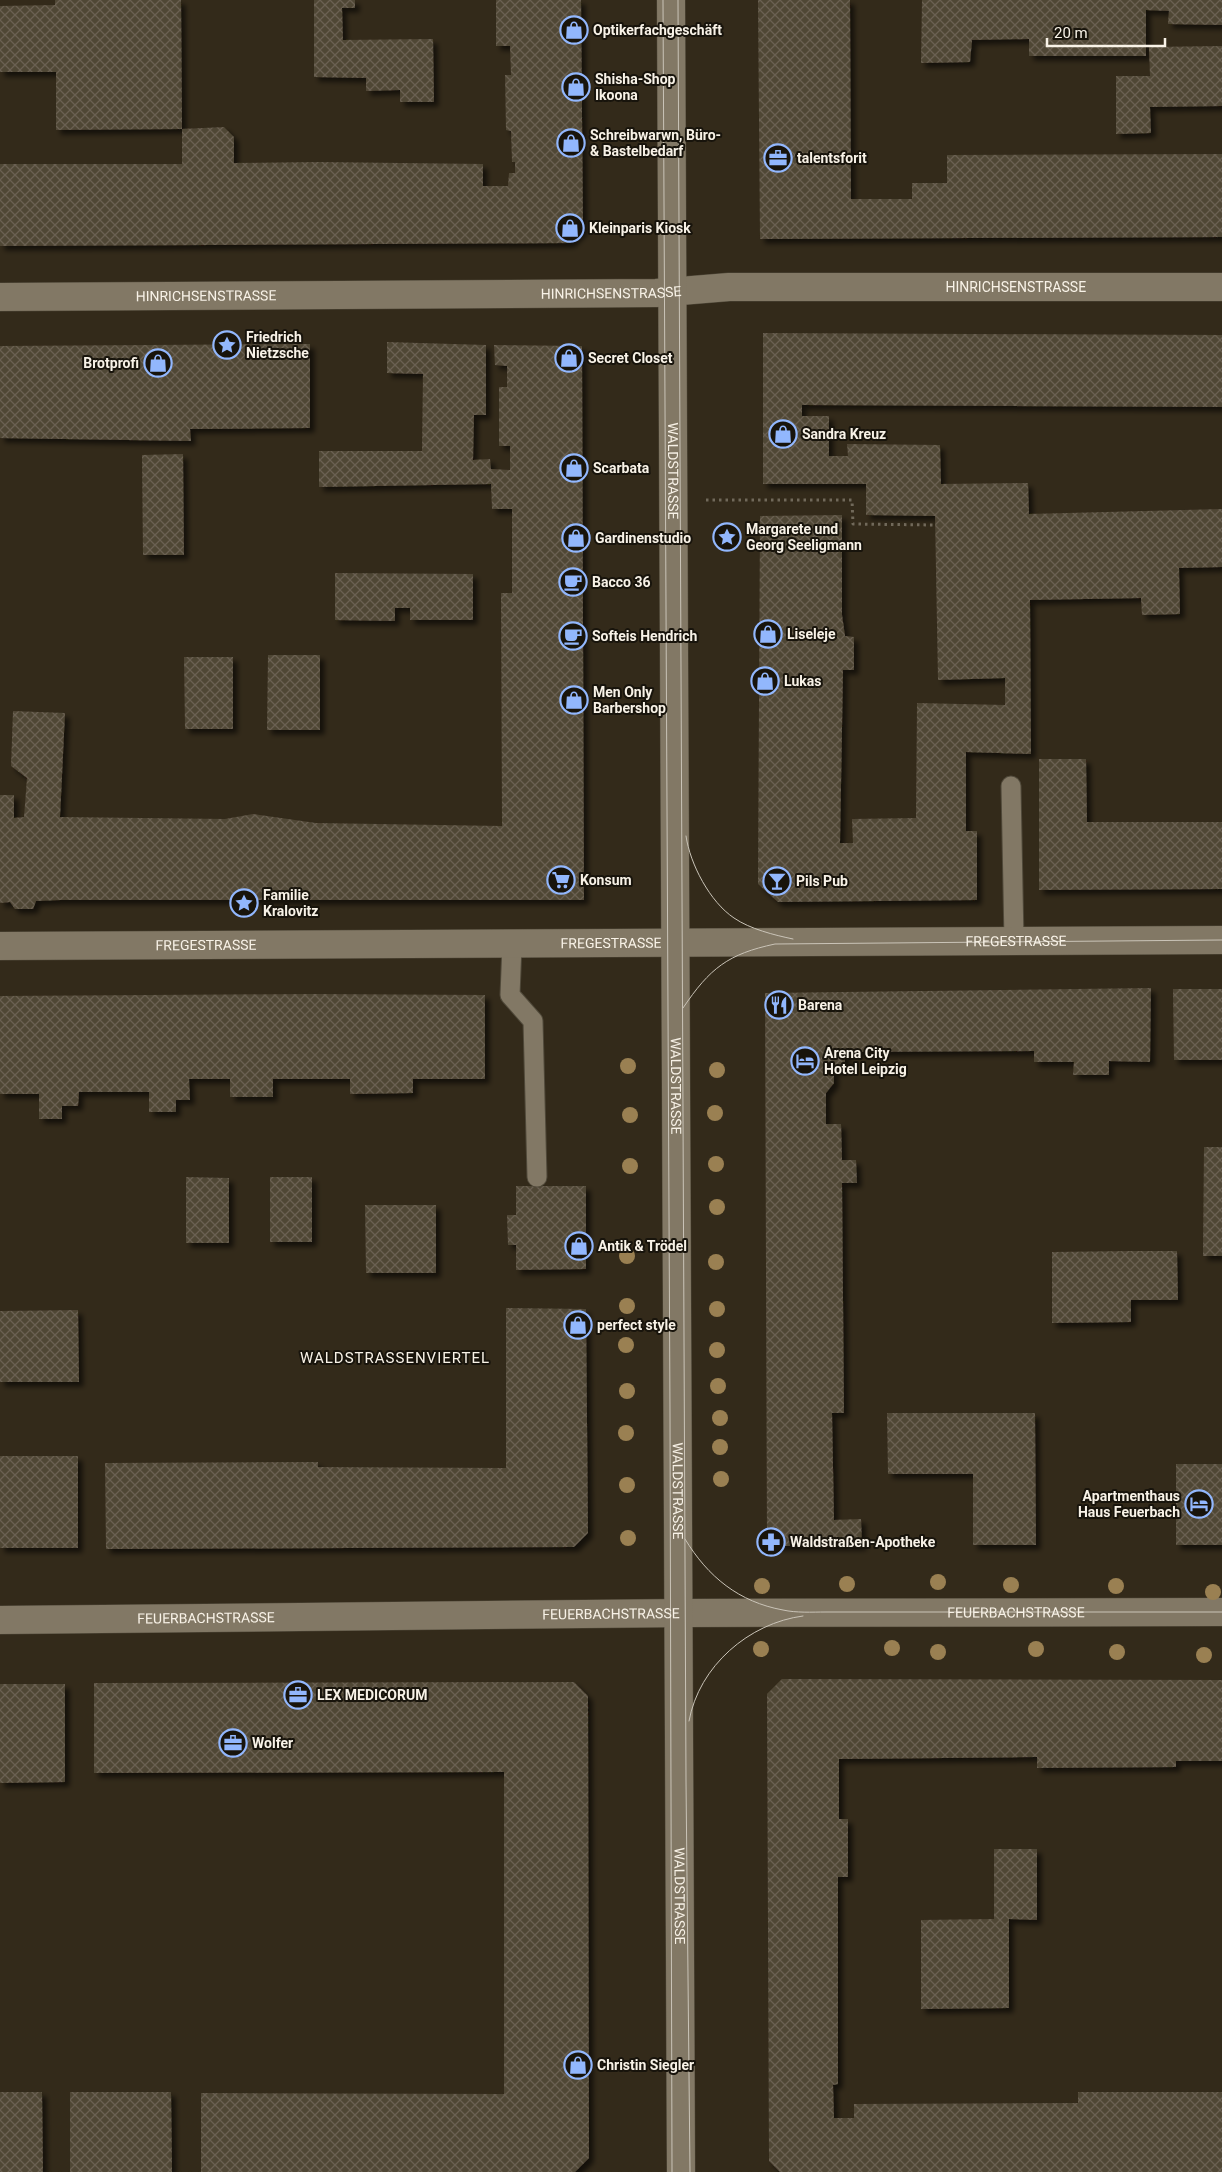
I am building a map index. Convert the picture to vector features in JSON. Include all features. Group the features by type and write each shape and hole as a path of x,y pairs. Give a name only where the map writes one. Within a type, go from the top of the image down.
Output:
{"street":[{"name":"WALDSTRASSE","path":"671,0 680,2172"},
{"name":"HINRICHSENSTRASSE","path":"0,297 672,293 729,287 1222,287"},
{"name":"FREGESTRASSE","path":"0,946 1222,940"},
{"name":"FEUERBACHSTRASSE","path":"0,1620 678,1613 1222,1612"}],"lane":[{"path":"1011,786 1014,941"},
{"path":"512,944 510,995 533,1021 537,1177"}],"path":[{"path":"673,499 852,500 853,524 935,525"}],"building":[{"path":"55,0 181,0 182,129 56,130 56,72 0,72 0,6 55,5"},
{"path":"314,0 355,0 355,8 342,8 343,40 433,39 434,102 400,102 400,90 366,91 366,78 314,77"},
{"path":"496,0 581,0 583,230 570,243 0,246 0,164 182,164 182,129 224,127 234,137 234,163 483,164 483,186 508,186 509,173 515,173 515,162 512,162 511,131 506,130 505,75 511,75 510,46 496,46"},
{"path":"758,0 850,0 851,199 912,199 912,183 947,183 947,155 1222,154 1222,237 760,239"},
{"path":"922,0 1222,0 1222,25 1168,24 1169,11 1146,10 1146,56 1029,56 1029,39 972,40 970,62 921,63"},
{"path":"1222,46 1222,106 1150,107 1151,133 1116,134 1116,76 1150,76 1149,47"},
{"path":"763,333 1222,335 1222,407 802,405 802,416 829,416 829,456 848,456 847,444 940,445 941,484 1028,483 1029,514 1222,509 1222,567 1179,568 1180,614 1142,615 1141,598 1030,600 1031,754 966,752 966,831 977,831 977,900 778,902 758,884 760,516 842,515 842,615 845,636 854,637 854,670 843,670 840,843 853,843 852,819 916,818 917,703 1005,705 1005,678 938,680 935,516 866,515 866,484 763,484"},
{"path":"387,342 486,345 486,415 474,415 473,460 490,459 491,469 510,470 510,446 499,446 499,387 507,387 507,366 495,365 494,345 582,346 584,900 60,900 36,901 33,909 15,909 10,902 0,903 0,795 14,795 14,818 24,817 27,778 11,766 13,711 65,713 60,817 225,819 253,814 316,823 502,826 501,593 512,593 512,509 492,509 491,484 319,487 319,451 422,451 423,374 387,373"},
{"path":"310,344 310,428 190,429 191,441 0,438 0,346"},
{"path":"183,454 184,555 143,555 142,455"},
{"path":"335,573 473,574 473,620 410,620 410,608 395,608 395,621 335,620"},
{"path":"268,655 320,655 320,730 267,730"},
{"path":"184,657 233,657 233,729 185,729"},
{"path":"1039,759 1086,759 1087,822 1222,822 1222,889 1039,890"},
{"path":"1151,988 1150,1062 1109,1061 1109,1075 1073,1075 1074,1062 1034,1062 1034,1051 845,1052 845,1070 834,1070 834,1083 826,1093 826,1124 841,1124 842,1160 856,1160 857,1183 842,1183 844,1413 832,1413 834,1520 861,1519 862,1546 767,1546 765,993"},
{"path":"1173,989 1222,989 1222,1060 1174,1060"},
{"path":"485,995 485,1079 413,1079 413,1093 350,1094 350,1079 273,1079 273,1097 230,1097 230,1079 189,1079 190,1100 176,1100 176,1112 149,1112 149,1092 79,1092 78,1106 62,1106 62,1119 39,1119 39,1094 0,1094 0,996"},
{"path":"1204,1147 1222,1147 1222,1256 1203,1256"},
{"path":"186,1177 229,1178 229,1243 186,1243"},
{"path":"270,1177 312,1177 312,1242 270,1242"},
{"path":"516,1186 586,1186 586,1269 516,1270 516,1245 508,1245 507,1215 516,1215"},
{"path":"365,1205 436,1205 436,1273 366,1273"},
{"path":"1177,1251 1178,1300 1131,1300 1131,1322 1052,1323 1052,1252"},
{"path":"506,1308 586,1309 588,1533 574,1547 106,1549 105,1463 318,1462 318,1467 506,1468"},
{"path":"78,1310 79,1382 0,1382 0,1311"},
{"path":"887,1413 1035,1413 1036,1545 973,1545 973,1474 888,1474"},
{"path":"0,1456 78,1456 78,1548 0,1548"},
{"name":"Apartmenthaus Haus Feuerbach","path":"1176,1464 1222,1464 1222,1545 1176,1545"},
{"path":"782,1679 1222,1680 1222,1761 1176,1761 1176,1767 1037,1768 1037,1757 839,1759 839,1819 848,1819 848,1877 838,1877 838,2084 833,2085 834,2118 854,2118 854,2104 1078,2103 1078,2092 1222,2092 1222,2172 780,2172 769,2161 767,1694"},
{"path":"574,1682 588,1696 589,2158 575,2172 201,2172 201,2093 504,2094 504,1772 94,1773 94,1683"},
{"path":"0,1684 65,1684 65,1782 0,1783"},
{"path":"994,1849 1037,1849 1037,1920 1009,1919 1009,2008 921,2009 921,1920 994,1919"},
{"path":"0,2092 42,2092 43,2172 0,2172"},
{"path":"70,2092 171,2092 172,2172 70,2172"}],"tram line":[{"path":"663,0 672,2172"},
{"path":"678,0 686,1781 690,2172"},
{"path":"686,836 688,847 702,882 725,911 740,922 793,939"},
{"path":"683,1008 702,983 732,958 775,944 1222,940"},
{"path":"685,1539 704,1565 726,1586 752,1601 788,1611 1222,1612"},
{"path":"689,1721 703,1682 715,1665 730,1650 764,1628 783,1620 803,1616"}],"place":[{"name":"Optikerfachgeschäft","path":"574,30"},
{"name":"Shisha-Shop Ikoona","path":"576,87"},
{"name":"Schreibwarwn, Büro- & Bastelbedarf","path":"571,143"},
{"name":"talentsforit","path":"778,158"},
{"name":"Kleinparis Kiosk","path":"570,228"},
{"name":"Friedrich Nietzsche","path":"227,345"},
{"name":"Secret Closet","path":"569,358"},
{"name":"Brotprofi","path":"158,363"},
{"name":"Sandra Kreuz","path":"783,434"},
{"name":"Scarbata","path":"574,468"},
{"name":"Margarete und Georg Seeligmann","path":"727,537"},
{"name":"Gardinenstudio","path":"576,538"},
{"name":"Bacco 36","path":"573,582"},
{"name":"Liseleje","path":"768,634"},
{"name":"Softeis Hendrich","path":"573,636"},
{"name":"Lukas","path":"765,681"},
{"name":"Men Only Barbershop","path":"574,700"},
{"name":"Konsum","path":"561,880"},
{"name":"Pils Pub","path":"777,881"},
{"name":"Familie Kralovitz","path":"244,903"},
{"name":"Barena","path":"779,1005"},
{"name":"Arena City Hotel Leipzig","path":"805,1061"},
{"name":"Antik & Trödel","path":"579,1246"},
{"name":"perfect style","path":"578,1325"},
{"name":"Apartmenthaus Haus Feuerbach","path":"1199,1504"},
{"name":"Waldstraßen-Apotheke","path":"771,1542"},
{"name":"LEX MEDICORUM","path":"298,1695"},
{"name":"Wolfer","path":"233,1743"},
{"name":"Christin Siegler","path":"578,2065"}],"district":[{"name":"WALDSTRASSENVIERTEL","path":"395,1358"}]}
